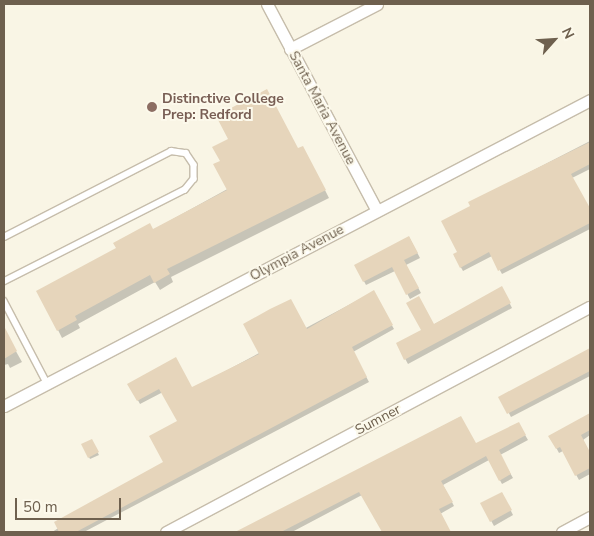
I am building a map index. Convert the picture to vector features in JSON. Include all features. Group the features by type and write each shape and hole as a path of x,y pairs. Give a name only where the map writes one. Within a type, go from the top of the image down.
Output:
{"street":[{"name":"Santa Maria Avenue","path":"267,4 376,212"},
{"path":"290,49 377,4"},
{"name":"Olympia Avenue","path":"4,406 590,100"},
{"name":"Sumner","path":"166,532 590,307"},
{"path":"562,532 590,517"}],"lane":[{"path":"4,237 171,151 186,153 194,165 194,180 184,190 4,282"},
{"path":"4,300 46,384"}],"building":[{"name":"Distinctive College Prep: Redford","path":"267,89 298,148 303,146 326,190 167,269 170,274 154,283 150,275 75,316 77,320 57,331 36,291 116,248 113,243 150,223 153,229 227,190 213,164 220,161 212,147 228,139 216,116"},
{"path":"590,142 590,164 571,174 590,208 590,223 498,271 489,252 460,268 453,254 457,252 441,221 470,206 468,202"},
{"path":"409,236 418,253 404,260 419,288 406,295 392,267 363,282 354,265"},
{"path":"502,286 511,303 404,360 396,343 421,330 406,303 419,296 434,324"},
{"path":"374,290 393,325 352,347 367,377 76,532 59,532 54,522 163,462 149,436 177,421 159,389 137,401 127,384 176,357 192,387 259,354 243,324 270,309 291,299 307,329"},
{"path":"4,326 17,351 4,359"},
{"path":"590,348 590,371 507,414 498,397"},
{"path":"590,413 590,430 581,435 590,452 590,468 575,476 560,447 556,449 548,436"},
{"path":"461,416 476,443 519,422 526,435 499,450 511,474 499,481 486,456 441,481 453,502 439,509 451,532 382,532 359,492 281,532 235,532"},
{"path":"92,439 99,452 88,458 81,444"},
{"path":"502,492 512,510 490,522 480,503"}],"place":[{"name":"Distinctive College Prep: Redford","path":"152,107"}]}
